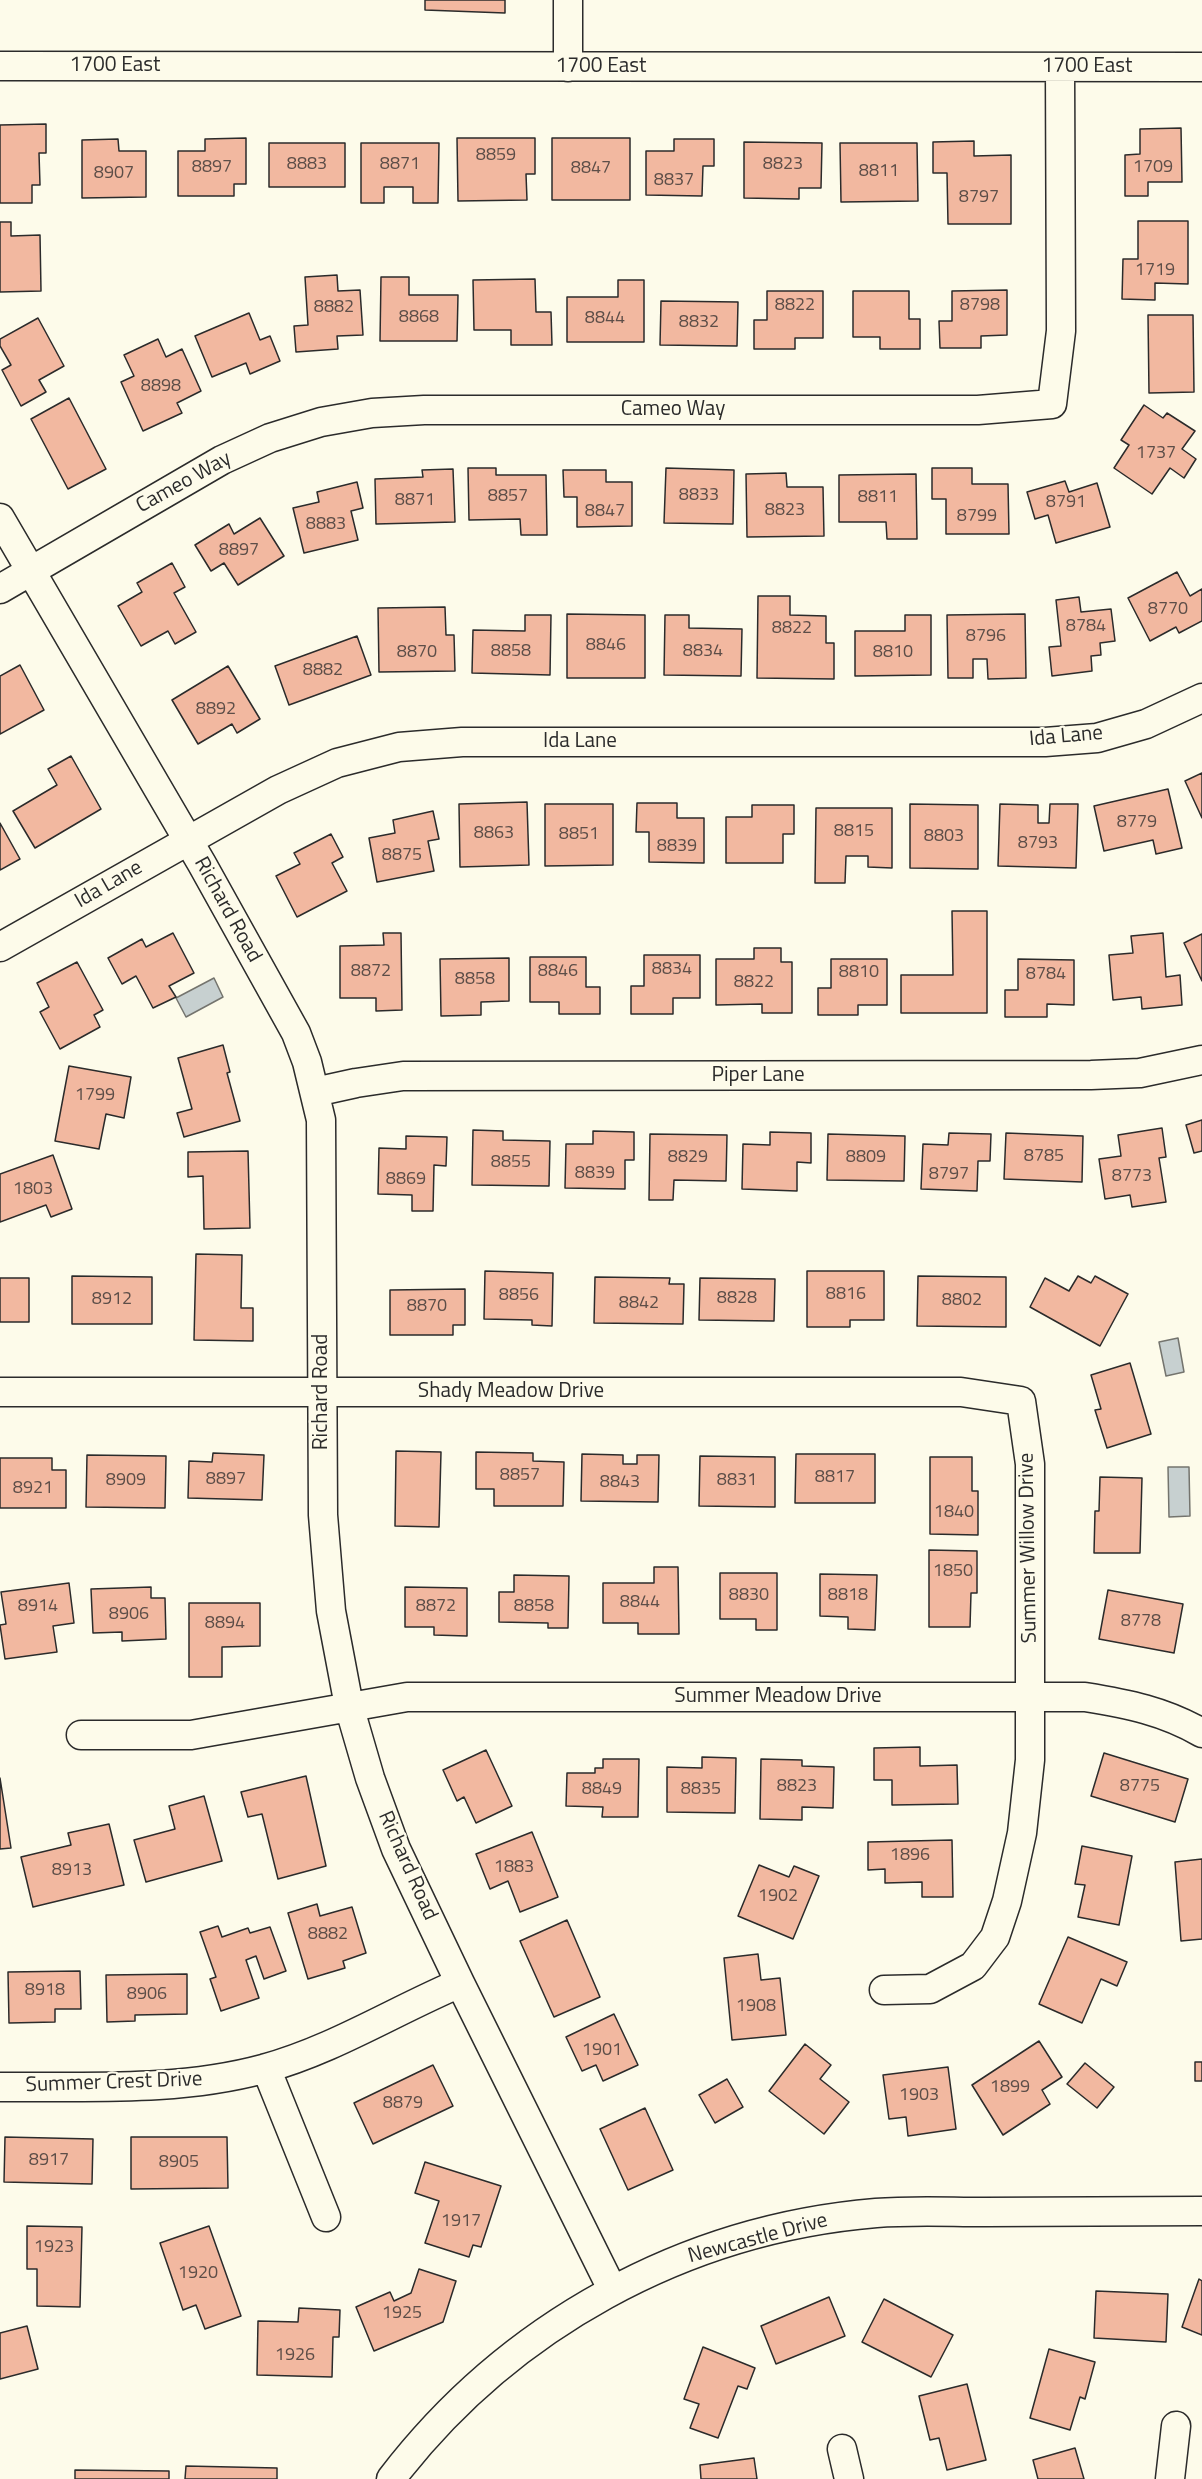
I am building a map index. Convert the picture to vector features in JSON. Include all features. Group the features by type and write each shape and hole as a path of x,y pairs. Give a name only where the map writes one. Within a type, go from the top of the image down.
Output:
{"street":[{"path":"568,0 568,67"},
{"name":"1700 East","path":"0,66 1202,67"},
{"name":"Cameo Way","path":"0,589 222,460 270,438 321,422 372,412 978,410 1052,404 1061,331 1060,67"},
{"name":"Richard Road","path":"0,518 188,840 296,1033 307,1062 321,1120 323,1158 323,1515 331,1611 349,1706 370,1778 396,1849 612,2289"},
{"name":"Ida Lane","path":"0,947 278,790 337,763 399,747 462,742 1045,742 1097,738 1146,723 1202,698"},
{"name":"Piper Lane","path":"315,1092 403,1076 1092,1076 1140,1073 1202,1060"},
{"name":"Shady Meadow Drive","path":"0,1392 961,1392 1021,1401"},
{"name":"Summer Willow Drive","path":"884,1990 930,1989 973,1966 995,1937 1007,1901 1022,1833 1030,1760 1030,1464 1021,1401"},
{"name":"Summer Meadow Drive","path":"81,1735 191,1735 407,1697 1085,1697 1137,1705 1202,1733"},
{"name":"Summer Crest Drive","path":"0,2087 190,2084 266,2068 342,2040 460,1983"},
{"path":"266,2068 326,2217"},
{"name":"Newcastle Drive","path":"391,2479 438,2423 535,2338 612,2289 701,2250 798,2224 877,2213 1202,2211"},
{"path":"1170,2479 1176,2426"},
{"path":"842,2449 849,2479"}],"shaded area":[{"path":"214,978 223,997 186,1017 176,998"},
{"path":"1178,1338 1184,1372 1166,1376 1159,1342"},
{"path":"1168,1467 1189,1467 1190,1516 1169,1517"}],"building":[{"path":"425,0 505,0 505,13 425,10"},
{"path":"46,124 46,153 39,153 40,185 32,185 32,203 0,203 0,125"},
{"path":"1181,128 1182,182 1148,182 1148,196 1125,196 1125,155 1140,154 1140,129"},
{"path":"246,138 246,184 234,184 234,196 178,196 178,151 205,151 205,139"},
{"path":"457,138 535,138 535,174 526,174 527,200 458,201"},
{"path":"552,138 630,138 630,200 552,200"},
{"path":"118,139 119,151 146,151 146,197 82,198 82,140"},
{"path":"674,139 714,139 714,166 703,166 702,196 646,195 646,151 674,151"},
{"path":"974,141 974,156 1011,155 1011,224 948,224 947,173 933,173 933,142"},
{"path":"744,142 822,143 821,188 799,188 799,199 744,198"},
{"path":"269,143 345,143 345,187 269,187"},
{"path":"361,143 439,143 438,203 413,203 413,187 384,187 384,203 361,203"},
{"path":"840,143 917,143 918,201 841,202"},
{"path":"1138,221 1188,221 1188,284 1155,283 1155,300 1122,299 1123,259 1138,259"},
{"path":"0,222 11,222 11,236 40,235 41,291 0,292"},
{"path":"337,275 338,291 360,290 363,335 337,336 338,349 296,352 294,326 308,325 305,277"},
{"path":"381,277 409,277 409,295 458,295 457,341 380,341"},
{"path":"535,279 536,312 551,312 552,345 511,345 511,330 474,330 473,280"},
{"path":"618,280 644,280 644,342 567,342 567,297 618,297"},
{"path":"1007,290 1007,335 981,336 981,348 940,348 939,321 952,321 952,291"},
{"path":"767,291 823,291 823,338 795,338 795,349 754,349 754,320 767,320"},
{"path":"853,291 909,291 909,319 920,319 920,349 880,349 880,337 853,337"},
{"path":"661,301 738,302 737,346 660,345"},
{"path":"249,313 260,340 270,336 280,361 250,374 246,363 212,377 195,336"},
{"path":"1148,315 1193,315 1194,392 1149,393"},
{"path":"38,318 64,366 39,380 46,392 21,406 2,370 11,365 0,346 0,339"},
{"path":"158,339 166,357 182,349 201,391 177,403 182,413 143,431 121,382 134,376 124,355"},
{"path":"69,398 106,469 68,489 31,419"},
{"path":"1144,405 1163,418 1167,413 1195,431 1182,449 1196,459 1184,478 1170,468 1152,494 1114,468 1129,445 1121,440"},
{"path":"468,468 496,468 496,475 546,475 547,535 521,535 520,519 469,520"},
{"path":"666,468 734,470 733,524 664,523"},
{"path":"932,468 972,468 972,484 1008,484 1009,534 946,534 946,499 932,499"},
{"path":"453,469 455,522 376,524 375,479 423,477 422,470"},
{"path":"563,470 606,470 606,482 632,482 632,526 577,527 577,497 564,497"},
{"path":"786,473 787,487 823,487 824,536 747,537 746,474"},
{"path":"916,474 917,539 887,539 886,522 839,522 839,475"},
{"path":"1065,481 1069,492 1097,483 1110,527 1056,543 1048,515 1035,519 1027,492"},
{"path":"357,482 363,508 351,511 358,540 304,553 293,508 319,502 317,492"},
{"path":"260,518 284,556 238,585 224,563 211,571 195,545 229,524 234,534"},
{"path":"172,563 185,587 174,593 196,632 175,644 168,631 141,646 118,606 142,592 137,583"},
{"path":"1177,572 1190,596 1202,589 1202,621 1179,633 1176,627 1150,641 1128,598"},
{"path":"758,596 790,596 790,615 826,616 826,643 834,643 834,679 757,678"},
{"path":"1079,597 1081,612 1111,609 1115,641 1100,643 1101,655 1091,656 1092,671 1052,676 1049,647 1061,646 1056,600"},
{"path":"445,607 446,635 454,635 455,671 379,672 378,608"},
{"path":"567,614 645,615 645,678 567,678"},
{"path":"1025,614 1026,678 988,679 987,659 973,659 973,678 948,678 947,615"},
{"path":"525,615 551,615 550,675 472,673 473,630 525,631"},
{"path":"665,615 689,615 689,628 742,629 741,676 664,675"},
{"path":"905,615 931,615 931,675 855,676 855,631 905,631"},
{"path":"357,636 371,675 289,705 275,666"},
{"path":"20,665 44,710 0,734 0,676"},
{"path":"228,666 260,719 237,733 232,724 198,744 172,700"},
{"path":"71,756 101,809 35,848 13,811 57,785 48,769"},
{"path":"1202,773 1202,818 1185,781"},
{"path":"1168,789 1182,848 1156,854 1153,840 1104,851 1094,806"},
{"path":"527,802 529,865 460,867 459,804"},
{"path":"637,803 677,803 677,818 704,818 704,863 649,862 649,832 636,832"},
{"path":"545,804 613,804 613,865 545,866"},
{"path":"910,804 978,805 978,869 910,868"},
{"path":"1000,804 1038,805 1038,823 1049,823 1050,804 1078,804 1076,868 998,866"},
{"path":"752,805 794,805 794,834 783,834 783,863 726,863 726,817 752,817"},
{"path":"816,808 892,808 892,868 868,867 868,856 846,856 845,883 815,883"},
{"path":"433,811 439,839 428,841 434,871 377,882 369,838 395,833 393,820"},
{"path":"0,823 20,859 0,870"},
{"path":"331,834 343,857 332,863 347,891 297,917 276,876 300,864 294,853"},
{"path":"952,911 987,911 987,1013 901,1013 901,975 953,975"},
{"path":"173,933 194,973 169,986 176,997 153,1008 136,976 122,984 108,958 142,939 146,947"},
{"path":"383,933 401,933 402,1010 376,1011 376,998 340,998 340,946 384,945"},
{"path":"1163,933 1166,977 1180,975 1182,1005 1142,1009 1141,997 1113,1000 1109,955 1133,953 1131,936"},
{"path":"1202,934 1202,981 1184,943"},
{"path":"754,948 781,948 781,962 792,962 792,1013 762,1013 762,1004 716,1005 716,959 754,959"},
{"path":"644,955 700,955 700,998 673,998 673,1014 631,1014 631,986 644,986"},
{"path":"530,957 586,957 586,987 600,987 600,1014 559,1014 559,1002 530,1002"},
{"path":"509,958 509,1001 481,1002 481,1015 441,1016 440,959"},
{"path":"831,959 887,959 887,1005 858,1005 858,1015 818,1015 818,988 831,988"},
{"path":"1018,959 1074,960 1074,1005 1047,1004 1047,1017 1005,1017 1005,990 1018,990"},
{"path":"77,962 103,1010 94,1015 100,1027 60,1049 40,1012 49,1007 37,983"},
{"path":"223,1045 230,1072 227,1073 240,1121 184,1137 177,1113 192,1109 178,1058"},
{"path":"69,1066 131,1077 124,1118 106,1114 99,1149 55,1141"},
{"path":"1202,1120 1202,1151 1194,1153 1186,1125"},
{"path":"1162,1128 1166,1157 1159,1158 1166,1202 1132,1207 1130,1195 1105,1199 1099,1159 1121,1156 1118,1135"},
{"path":"473,1130 503,1131 503,1140 550,1141 549,1186 472,1185"},
{"path":"593,1131 634,1132 634,1160 625,1160 625,1189 565,1188 566,1144 593,1144"},
{"path":"770,1132 811,1133 811,1163 797,1162 797,1191 742,1189 743,1144 770,1145"},
{"path":"949,1133 991,1134 990,1161 978,1161 977,1191 921,1189 923,1144 948,1145"},
{"path":"1006,1133 1083,1136 1082,1182 1004,1179"},
{"path":"650,1134 727,1135 726,1181 674,1180 673,1200 649,1200"},
{"path":"828,1134 905,1136 904,1181 827,1180"},
{"path":"406,1136 447,1137 446,1166 434,1165 433,1211 412,1211 412,1195 378,1194 379,1148 406,1149"},
{"path":"248,1151 250,1228 204,1229 203,1176 188,1177 188,1152"},
{"path":"53,1155 72,1209 51,1217 46,1205 0,1222 0,1174"},
{"path":"196,1254 242,1255 241,1308 253,1308 253,1341 194,1340"},
{"path":"485,1271 553,1273 552,1326 532,1325 532,1320 484,1319"},
{"path":"807,1271 884,1271 884,1320 850,1320 850,1327 807,1327"},
{"path":"72,1276 152,1277 152,1324 72,1324"},
{"path":"918,1276 1006,1277 1006,1327 917,1326"},
{"path":"1078,1276 1091,1283 1095,1276 1128,1294 1100,1346 1030,1307 1045,1278 1069,1291"},
{"path":"595,1277 670,1278 669,1284 684,1284 683,1324 594,1323"},
{"path":"0,1278 29,1278 29,1322 0,1322"},
{"path":"700,1278 775,1279 774,1321 699,1320"},
{"path":"465,1289 465,1325 453,1325 453,1335 390,1335 390,1290"},
{"path":"1130,1363 1151,1434 1107,1448 1095,1410 1101,1409 1091,1375"},
{"path":"396,1451 441,1452 439,1527 395,1526"},
{"path":"476,1452 533,1453 533,1461 564,1462 563,1506 494,1506 494,1489 476,1489"},
{"path":"213,1453 264,1455 262,1500 188,1498 189,1461 212,1462"},
{"path":"582,1454 623,1455 623,1464 637,1464 637,1455 659,1455 658,1502 581,1501"},
{"path":"796,1454 875,1454 875,1503 795,1503"},
{"path":"87,1455 166,1456 165,1508 86,1507"},
{"path":"700,1456 775,1457 775,1507 699,1506"},
{"path":"930,1457 972,1457 972,1491 978,1491 978,1535 930,1534"},
{"path":"0,1458 52,1458 52,1470 66,1470 66,1508 0,1508"},
{"path":"1100,1477 1142,1478 1140,1553 1094,1553 1095,1511 1099,1511"},
{"path":"929,1550 977,1551 977,1593 971,1593 970,1627 929,1627"},
{"path":"654,1567 678,1567 679,1634 638,1634 638,1623 603,1623 603,1583 654,1583"},
{"path":"720,1573 777,1573 777,1630 756,1630 756,1619 720,1619"},
{"path":"820,1574 877,1575 875,1630 848,1629 848,1617 820,1616"},
{"path":"514,1575 569,1576 568,1628 548,1628 548,1623 499,1622 499,1592 514,1592"},
{"path":"69,1583 74,1623 53,1626 57,1652 5,1659 0,1625 6,1624 1,1592"},
{"path":"151,1587 151,1598 165,1598 166,1639 122,1641 122,1632 93,1633 91,1589"},
{"path":"405,1587 467,1588 467,1636 434,1635 434,1627 405,1627"},
{"path":"1108,1590 1183,1604 1174,1653 1099,1639"},
{"path":"189,1603 260,1603 260,1646 222,1647 222,1677 189,1677"},
{"path":"920,1747 920,1766 957,1765 958,1804 892,1805 892,1780 874,1780 874,1748"},
{"path":"486,1750 512,1806 476,1823 464,1797 457,1801 443,1770"},
{"path":"1104,1753 1188,1779 1175,1822 1091,1796"},
{"path":"702,1757 736,1758 735,1813 667,1812 667,1767 702,1768"},
{"path":"603,1759 639,1759 638,1817 602,1817 603,1807 566,1806 567,1773 595,1773 595,1768 603,1768"},
{"path":"761,1759 802,1760 802,1766 834,1767 833,1808 802,1807 802,1820 760,1819"},
{"path":"306,1776 326,1866 278,1879 262,1814 248,1817 241,1792"},
{"path":"0,1778 11,1848 0,1849"},
{"path":"204,1796 222,1861 146,1882 134,1840 175,1829 169,1806"},
{"path":"109,1824 124,1885 33,1907 21,1857 71,1845 68,1833"},
{"path":"532,1832 558,1897 520,1912 508,1881 490,1889 476,1854"},
{"path":"952,1840 953,1897 922,1897 922,1882 885,1883 885,1869 868,1870 868,1842"},
{"path":"1082,1846 1132,1856 1119,1925 1078,1917 1085,1885 1075,1884"},
{"path":"1202,1859 1202,1939 1181,1941 1175,1862"},
{"path":"759,1865 789,1877 794,1866 819,1876 793,1939 738,1916"},
{"path":"317,1904 320,1916 352,1907 366,1953 343,1961 345,1968 308,1979 288,1913"},
{"path":"567,1920 600,1997 554,2017 520,1941"},
{"path":"218,1926 222,1937 248,1928 250,1933 270,1927 286,1971 264,1979 256,1956 246,1960 259,1998 221,2011 210,1979 216,1977 200,1932"},
{"path":"1068,1937 1127,1962 1117,1986 1101,1979 1082,2023 1039,2004"},
{"path":"758,1954 761,1980 780,1978 786,2035 732,2040 724,1958"},
{"path":"80,1971 81,2009 55,2009 55,2022 9,2023 8,1972"},
{"path":"187,1974 187,2014 135,2015 135,2021 107,2022 106,1975"},
{"path":"614,2014 638,2065 603,2081 596,2065 582,2071 566,2037"},
{"path":"1039,2041 1062,2077 1042,2090 1050,2104 1003,2135 972,2085"},
{"path":"805,2044 831,2065 820,2079 849,2102 824,2134 769,2091"},
{"path":"1195,2062 1202,2062 1202,2081 1195,2081"},
{"path":"1085,2063 1114,2087 1097,2108 1067,2084"},
{"path":"433,2065 453,2106 373,2144 354,2103"},
{"path":"948,2067 956,2129 908,2136 906,2117 889,2119 883,2075"},
{"path":"727,2079 743,2107 715,2123 699,2095"},
{"path":"645,2108 673,2170 628,2190 600,2129"},
{"path":"5,2137 93,2139 92,2184 4,2182"},
{"path":"131,2137 227,2137 228,2188 131,2189"},
{"path":"425,2162 501,2186 481,2247 473,2245 469,2257 425,2243 439,2201 415,2193"},
{"path":"27,2226 82,2227 80,2307 37,2306 37,2269 27,2269"},
{"path":"209,2226 241,2316 205,2329 196,2305 183,2310 160,2243"},
{"path":"419,2269 456,2281 443,2322 374,2351 356,2307 390,2292 394,2301 411,2293"},
{"path":"1199,2279 1202,2281 1202,2335 1182,2327"},
{"path":"1096,2291 1168,2294 1166,2342 1094,2338"},
{"path":"829,2297 845,2336 776,2364 761,2326"},
{"path":"884,2299 953,2335 931,2377 862,2342"},
{"path":"299,2308 340,2310 339,2337 333,2337 332,2377 257,2375 258,2321 298,2322"},
{"path":"27,2326 38,2369 0,2379 0,2333"},
{"path":"703,2347 755,2368 747,2389 738,2386 718,2438 690,2428 699,2404 684,2399"},
{"path":"1049,2349 1095,2362 1085,2399 1080,2397 1070,2430 1030,2418"},
{"path":"967,2384 986,2460 947,2470 939,2438 930,2440 919,2396"},
{"path":"1075,2448 1084,2479 1038,2479 1033,2460"},
{"path":"754,2458 757,2479 701,2479 700,2465"},
{"path":"186,2466 277,2468 277,2479 185,2479"},
{"path":"75,2470 169,2471 169,2479 75,2479"}]}
